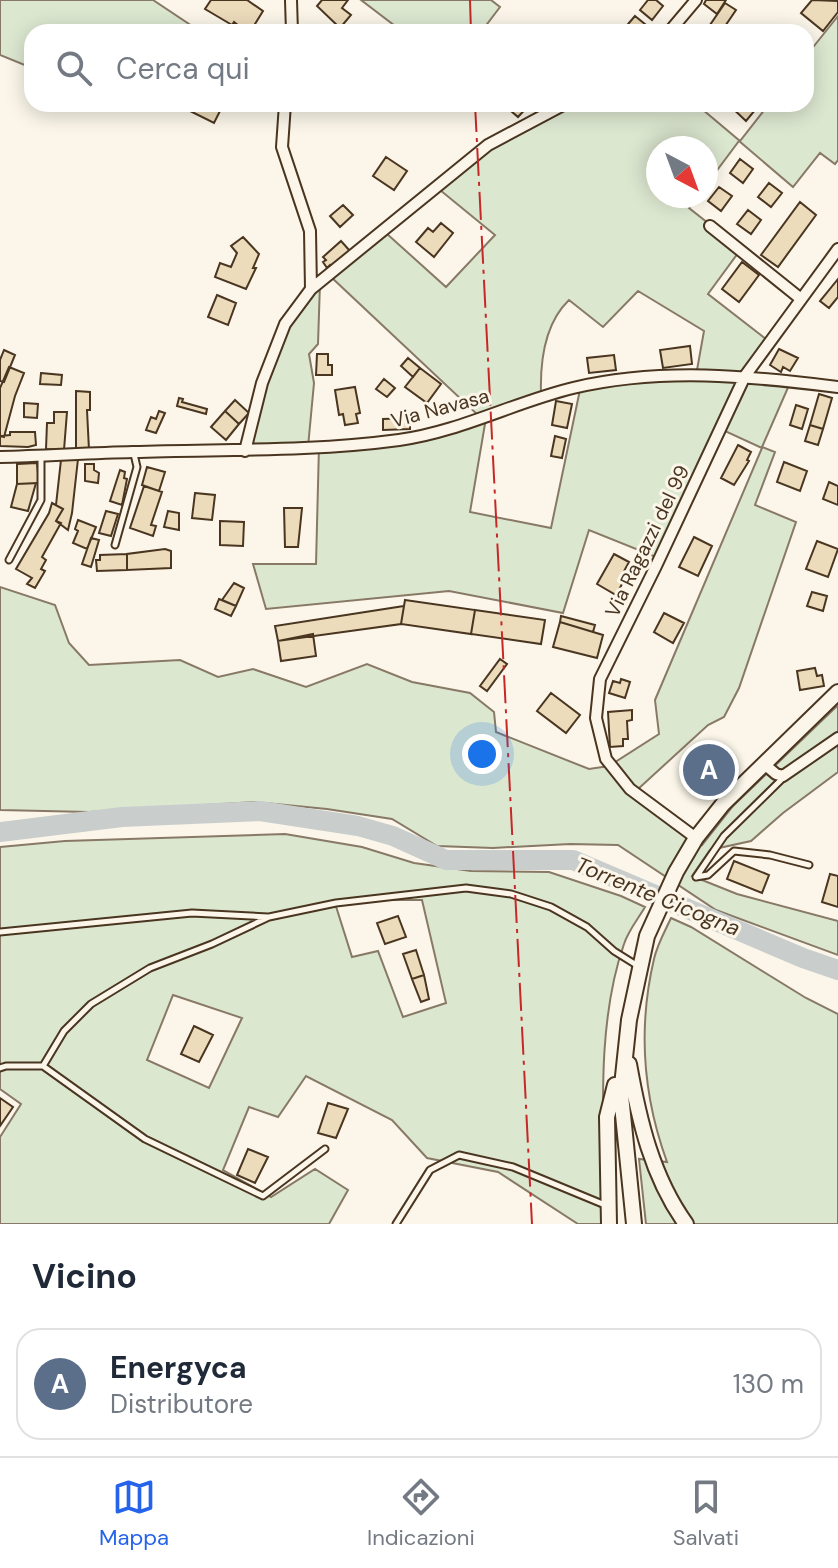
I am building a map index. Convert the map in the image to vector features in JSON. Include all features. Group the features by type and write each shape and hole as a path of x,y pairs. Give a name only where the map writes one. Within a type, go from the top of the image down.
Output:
{"main road":[{"path":"609,1224 607,1117 647,936 676,872 696,838 723,804 838,692"},
{"path":"626,1041 621,1095 634,1224"},
{"path":"626,1041 644,1136 664,1189 686,1224"}],"street":[{"path":"291,0 292,24"},
{"path":"676,24 696,0"},
{"path":"284,112 282,147 310,231 311,289"},
{"path":"245,451 262,383 285,324 311,289 488,145 550,112"},
{"path":"710,226 801,299"},
{"name":"Via Ragazzi del 99","path":"696,838 641,798 611,768 597,730 595,705 604,667 656,566 745,376 838,249"},
{"name":"Via Navasa","path":"0,457 307,449 420,437 535,399 596,384 681,374 745,376 838,387"},
{"path":"764,764 776,774 787,774 838,738"}],"lane":[{"path":"115,545 137,467 134,452"},
{"path":"9,560 41,500 41,456"},
{"path":"787,774 724,836 696,877 708,875 734,851 770,855 809,865"},
{"path":"43,1066 64,1031 91,1004 150,968 269,917 336,903 466,888 511,894 551,907 587,927 614,951 639,966"},
{"path":"0,932 192,913 269,917"},
{"path":"0,1068 43,1066 145,1139 263,1196 325,1149"},
{"path":"396,1224 430,1170 459,1155 513,1167 609,1206"}],"green space":[{"path":"0,0 153,0 189,24 24,24 24,65 0,55"},
{"path":"361,0 491,0 500,7 487,24 392,24"},
{"path":"838,16 838,160 835,164 820,153 793,187 739,141 718,169 718,136 646,136 646,208 689,208 741,249 708,294 771,343 747,376 790,383 762,447 775,452 755,505 796,522 739,688 724,717 708,725 637,790 702,845 733,806 838,705 838,772 751,841 710,850 692,876 737,894 838,921 838,955 716,910 618,845 437,846 392,819 255,802 89,812 0,810 0,587 55,605 69,643 89,665 180,660 218,677 253,669 306,687 367,664 412,682 470,693 494,712 496,732 589,769 609,766 659,734 655,700 762,448 723,430 661,559 589,530 563,613 449,591 266,609 253,564 316,564 319,446 400,438 478,415 330,276 386,233 446,287 495,235 440,190 508,136 554,112 706,112 740,141 763,112 814,112 814,46","holes":["638,291 704,331 697,370 581,385 551,528 470,512 486,418 541,394 545,344 554,320 569,300 603,327"]},
{"path":"320,283 318,344 309,354 314,383 308,447 244,448 282,325"},
{"path":"285,834 362,847 414,863 471,871 549,872 645,907 624,944 608,1011 603,1082 604,1224 578,1224 498,1172 427,1158 392,1120 306,1076 278,1117 249,1107 223,1170 271,1197 315,1169 348,1190 329,1224 0,1224 0,1137 21,1104 0,1089 0,847 65,841","holes":["334,900 422,900 446,1003 403,1017 378,951 352,957","173,995 242,1018 209,1088 147,1060"]},
{"path":"671,918 838,1014 838,1224 646,1224 639,1159 667,1162 648,1087 646,1010 655,954"}],"building":[{"path":"211,0 247,0 263,11 255,24 230,24 205,9"},
{"path":"322,0 348,0 342,8 351,15 343,24 336,24 317,6"},
{"path":"648,0 656,0 663,6 652,20 640,10"},
{"path":"706,0 726,0 717,14 704,4"},
{"path":"812,0 838,1 838,12 823,31 801,13"},
{"path":"725,3 736,10 726,24 711,24"},
{"path":"635,16 645,24 628,24"},
{"path":"192,112 220,112 214,123"},
{"path":"736,112 753,112 746,121"},
{"path":"386,157 407,171 394,190 373,176"},
{"path":"740,159 753,169 743,183 730,173"},
{"path":"769,183 782,193 771,207 758,197"},
{"path":"718,188 732,196 721,211 717,208"},
{"path":"800,202 816,215 778,267 761,255"},
{"path":"343,205 353,215 340,227 330,216"},
{"path":"748,210 761,220 751,234 737,224"},
{"path":"441,223 453,233 434,257 416,242 428,228 433,232"},
{"path":"243,237 259,254 246,289 215,277 220,263 231,267 237,253 231,246"},
{"path":"341,241 350,251 332,268 330,265 327,268 323,257"},
{"path":"742,262 759,275 739,302 722,289"},
{"path":"838,279 838,297 829,308 820,301"},
{"path":"217,295 236,303 228,325 208,317"},
{"path":"690,346 692,364 663,368 660,350"},
{"path":"779,349 798,358 790,371 783,367 781,372 770,365"},
{"path":"4,350 15,355 4,382 0,381 0,360"},
{"path":"317,354 328,354 332,375 316,375"},
{"path":"614,355 616,370 589,373 587,358"},
{"path":"408,358 420,368 413,377 401,366"},
{"path":"9,367 24,373 4,437 0,436 0,388"},
{"path":"420,368 441,384 427,403 405,387"},
{"path":"41,373 62,375 61,385 40,384"},
{"path":"384,379 395,388 387,397 376,389"},
{"path":"355,387 360,413 356,414 358,423 345,425 343,414 339,415 335,390"},
{"path":"76,391 90,392 90,410 87,410 89,450 76,452"},
{"path":"819,394 832,398 823,429 810,425"},
{"path":"179,398 183,399 182,402 207,409 206,414 177,406"},
{"path":"235,400 249,413 239,424 225,411"},
{"path":"556,401 572,404 567,428 552,425"},
{"path":"24,403 38,404 37,418 24,417"},
{"path":"796,405 808,409 802,429 790,425"},
{"path":"159,411 165,413 156,433 146,430 151,417 156,419"},
{"path":"225,411 239,424 226,440 211,427"},
{"path":"54,412 67,412 64,450 46,449 47,423 54,423"},
{"path":"410,418 410,429 383,430 383,419"},
{"path":"810,425 823,429 818,445 805,441"},
{"path":"10,432 35,432 36,445 0,446 0,436 10,435"},
{"path":"555,436 566,439 562,458 551,456"},
{"path":"738,445 751,452 734,485 721,478"},
{"path":"78,459 68,530 56,521 63,509 56,505 61,460"},
{"path":"784,462 807,471 800,491 777,482"},
{"path":"37,463 39,483 17,484 17,464"},
{"path":"85,464 94,464 94,470 99,473 98,483 85,481"},
{"path":"147,467 165,472 159,491 142,485"},
{"path":"120,470 125,472 124,478 127,479 122,505 110,501"},
{"path":"829,482 838,486 838,505 823,499"},
{"path":"36,483 28,511 11,507 17,484"},
{"path":"144,486 162,492 151,525 156,526 153,536 130,528"},
{"path":"195,493 215,495 212,520 192,518"},
{"path":"52,503 63,509 56,521 61,523 42,557 46,560 41,569 45,571 35,588 27,584 32,578 16,569"},
{"path":"284,508 302,508 298,547 285,547"},
{"path":"106,511 118,514 111,536 99,533"},
{"path":"168,511 179,513 179,530 164,527"},
{"path":"78,520 96,527 87,549 73,543"},
{"path":"220,521 244,522 243,546 220,545"},
{"path":"694,537 712,546 698,576 679,567"},
{"path":"91,538 99,540 91,567 82,564"},
{"path":"817,541 838,549 828,577 806,569"},
{"path":"165,549 171,551 171,568 127,570 127,554"},
{"path":"127,554 127,570 97,571 96,560 100,560 100,555"},
{"path":"614,554 629,562 623,573 627,575 616,595 597,584"},
{"path":"234,583 244,588 236,606 222,600"},
{"path":"812,592 827,596 823,611 807,606"},
{"path":"219,599 236,606 231,616 215,609"},
{"path":"405,600 475,610 471,634 401,624"},
{"path":"404,606 401,624 278,641 275,626"},
{"path":"475,610 545,620 541,644 471,634"},
{"path":"664,613 684,623 673,643 654,632"},
{"path":"561,616 595,625 593,632 560,622"},
{"path":"560,622 603,635 597,658 553,647"},
{"path":"313,634 316,656 281,661 278,641"},
{"path":"500,659 507,664 487,691 480,686"},
{"path":"815,668 817,676 822,675 824,686 800,690 797,671"},
{"path":"621,679 630,682 625,698 609,693 613,681 620,683"},
{"path":"551,693 580,715 566,733 537,711"},
{"path":"632,710 632,720 627,721 628,739 623,739 623,746 610,747 608,712"},
{"path":"701,746 707,752 689,767 683,761"},
{"path":"707,752 723,771 705,786 689,767"},
{"path":"734,861 769,875 762,893 727,879"},
{"path":"830,874 838,876 838,907 822,902"},
{"path":"398,916 406,937 385,944 377,923"},
{"path":"416,950 424,975 412,979 403,954"},
{"path":"424,975 429,999 421,1002 412,979"},
{"path":"194,1026 213,1035 199,1062 181,1054"},
{"path":"0,1098 13,1107 0,1126"},
{"path":"328,1103 348,1109 336,1138 318,1133"},
{"path":"248,1149 268,1157 255,1183 237,1175"}],"waterway":[{"name":"Torrente Cicogna","path":"0,832 122,817 260,811 358,826 393,836 446,860 573,860 838,970"}],"power":[{"path":"470,0 471,24"},
{"path":"475,112 532,1224"}],"place":[{"name":"Energyca","path":"709,770"}]}
